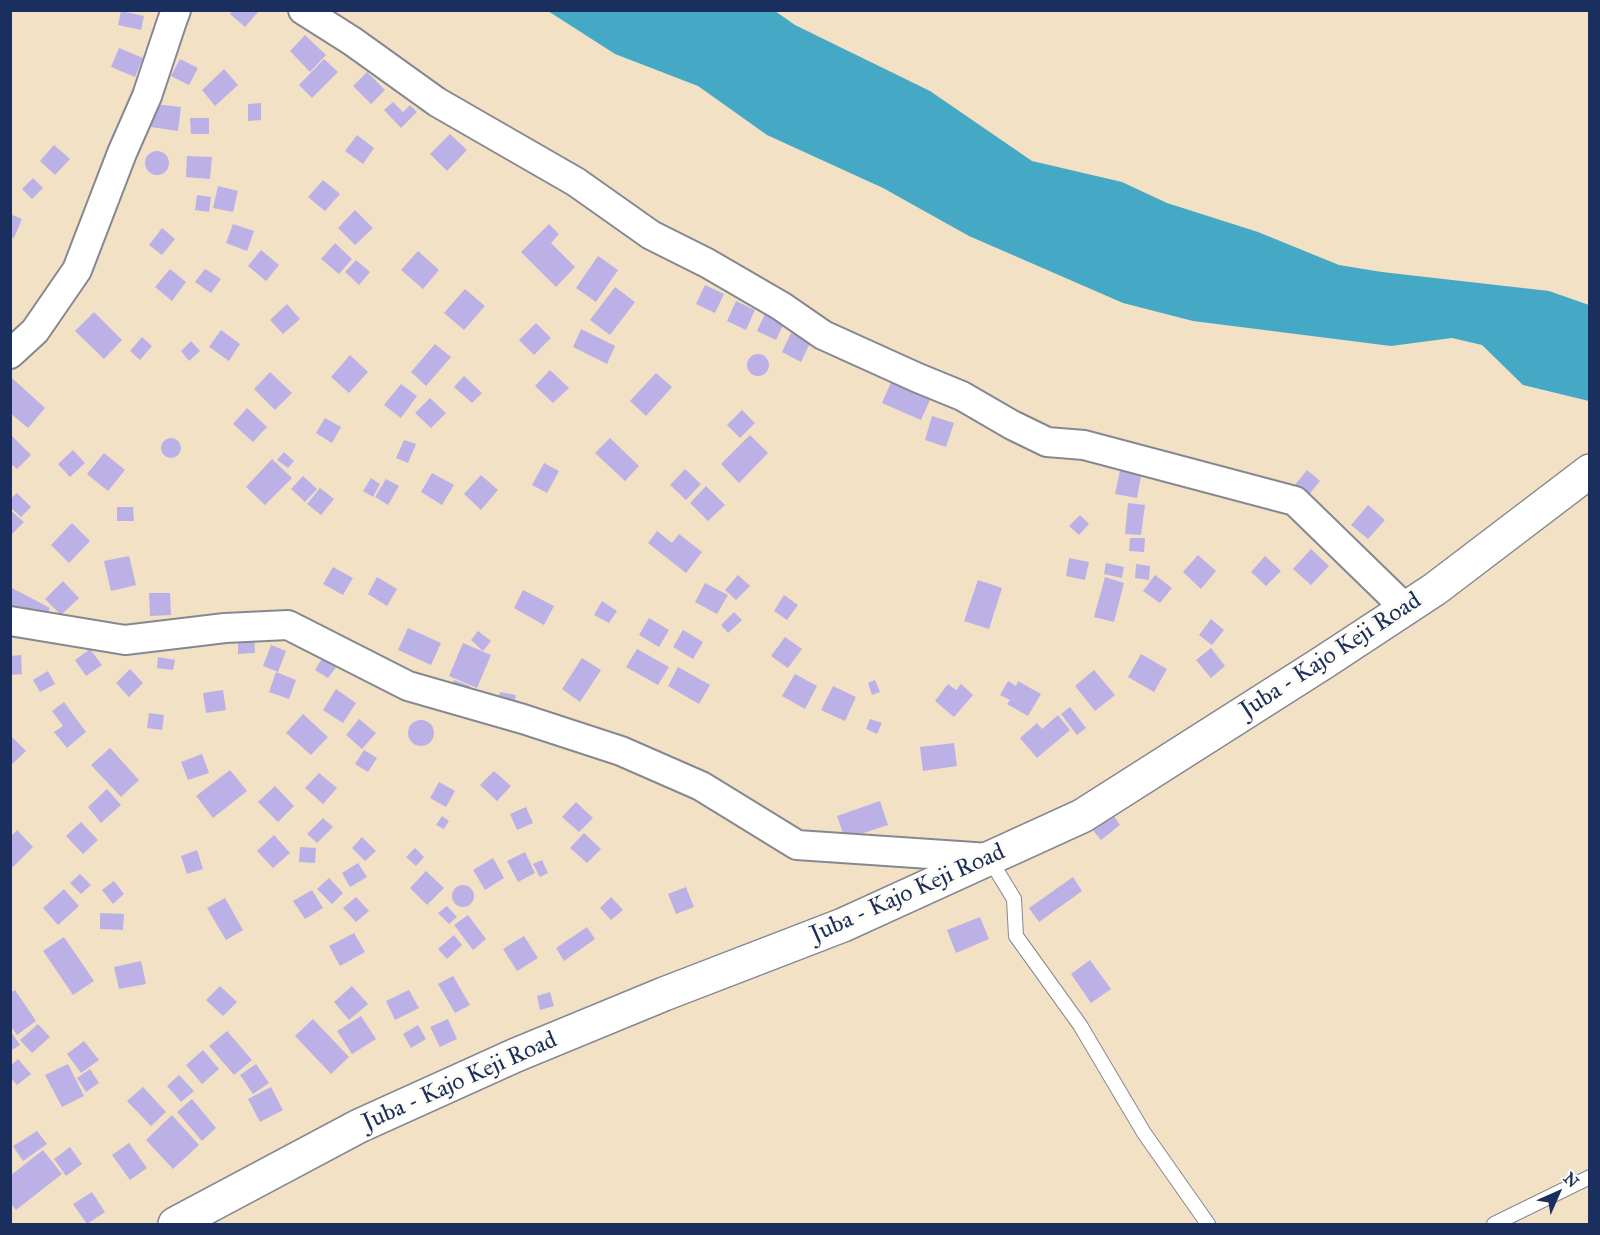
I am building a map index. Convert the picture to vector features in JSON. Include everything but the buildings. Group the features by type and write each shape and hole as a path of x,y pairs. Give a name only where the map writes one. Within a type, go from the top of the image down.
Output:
{"main road":[{"name":"Juba - Kajo Keji Road","path":"175,1224 359,1126 516,1054 843,925 1082,816 1405,608 1590,471"}],"street":[{"path":"10,354 35,331 77,270 122,153 147,96 176,10"},
{"path":"303,10 352,41 437,102 576,182 651,235 707,263 781,306 823,335 962,396 1047,442 1084,445 1295,501 1405,608"},
{"path":"10,621 125,640 225,628 288,625 408,686 523,719 621,751 701,786 797,845 989,858"}],"lane":[{"path":"989,858 1014,899 1016,936 1080,1024 1144,1133 1208,1224"},
{"path":"1494,1224 1590,1177"}],"water":[{"path":"548,11 775,11 795,25 930,91 1032,161 1122,182 1167,203 1258,232 1339,265 1549,291 1589,305 1589,401 1523,385 1482,345 1452,338 1391,346 1193,321 1123,303 969,236 883,188 767,135 698,86 615,54"}]}
